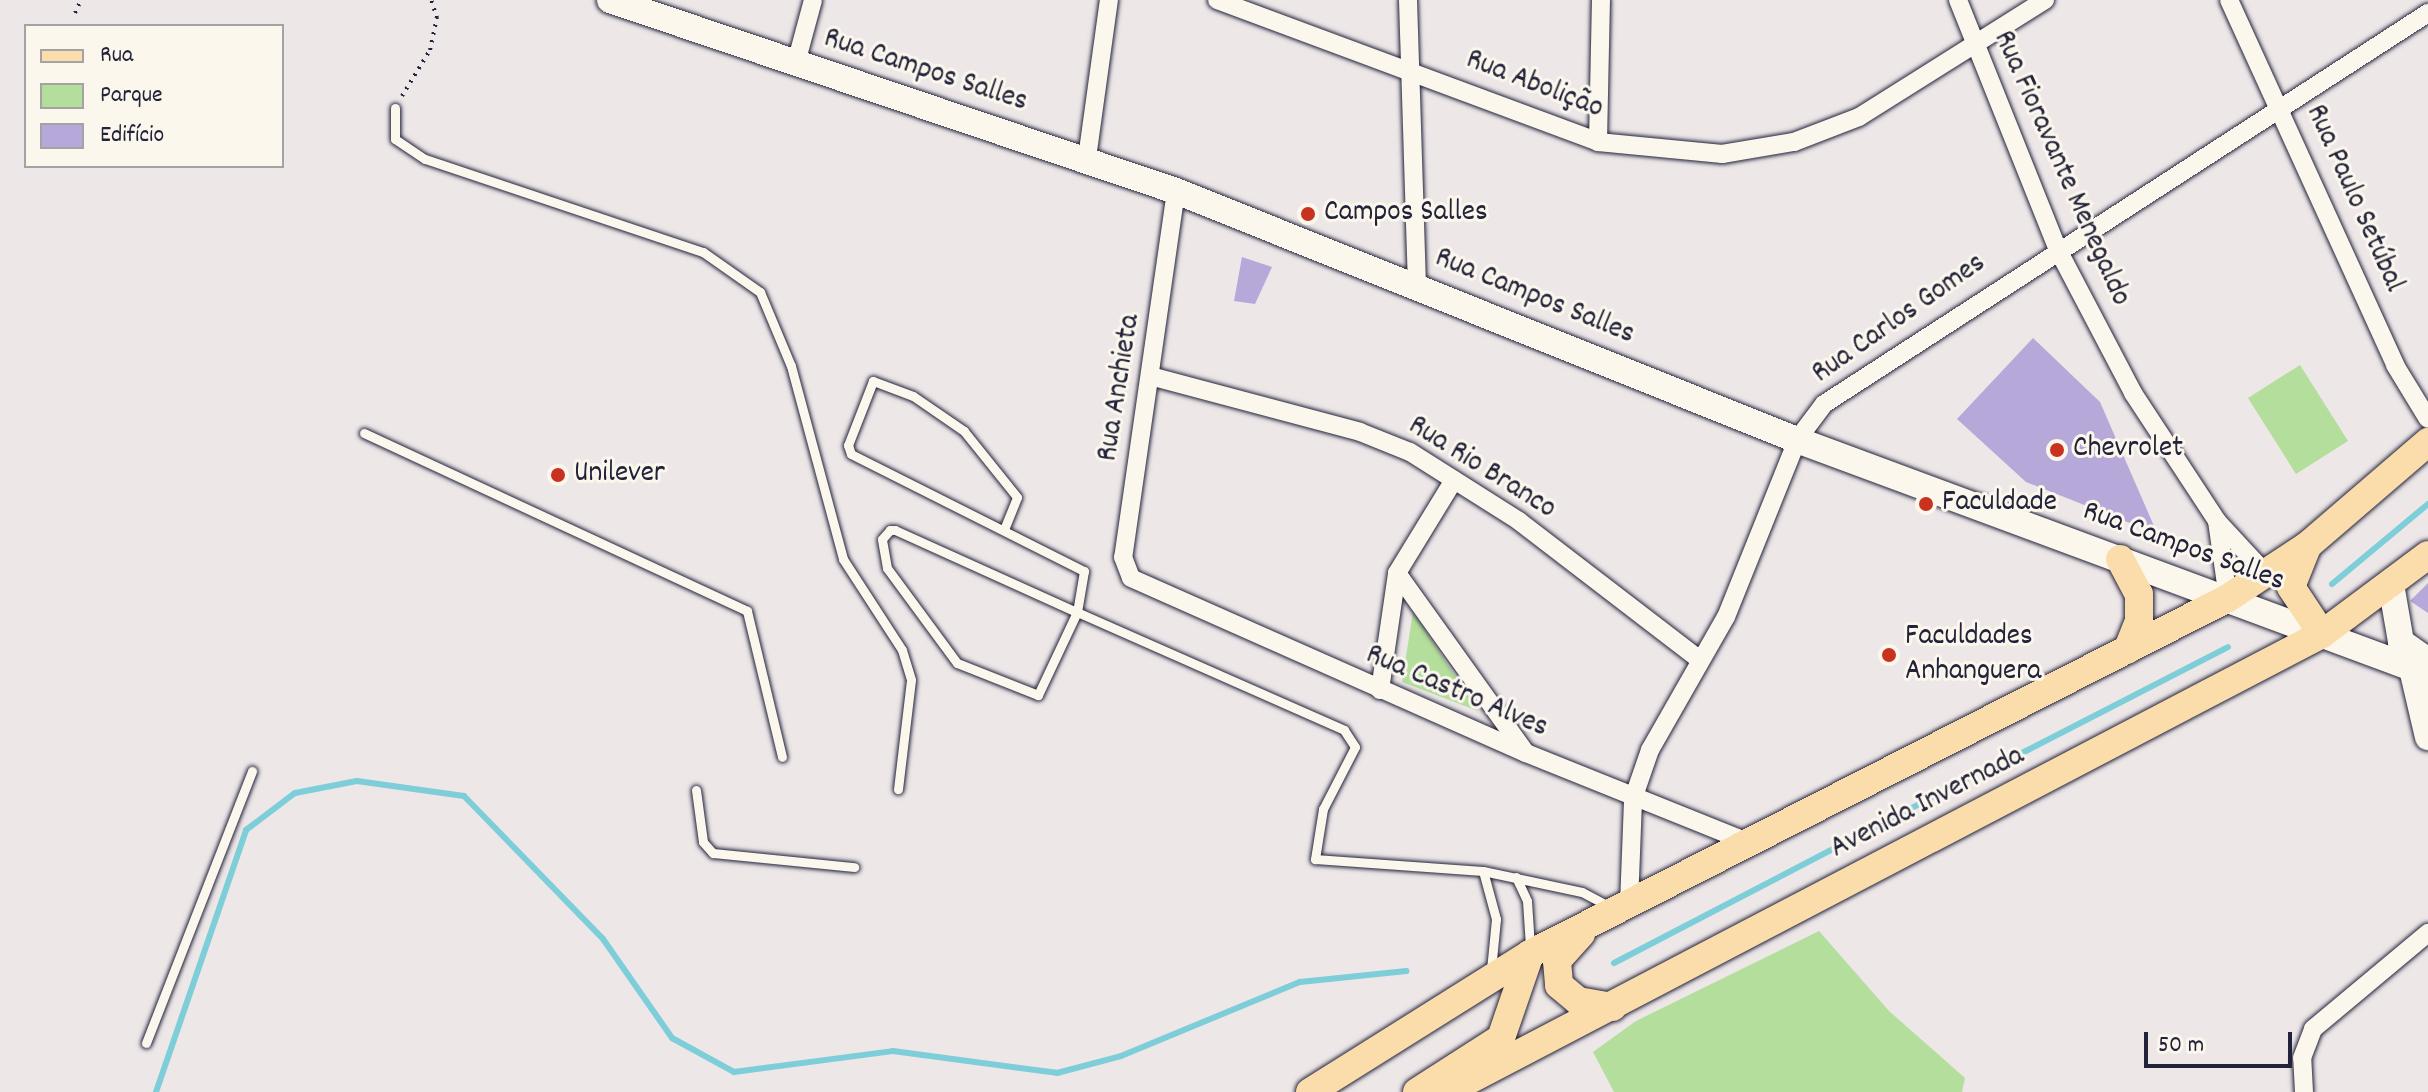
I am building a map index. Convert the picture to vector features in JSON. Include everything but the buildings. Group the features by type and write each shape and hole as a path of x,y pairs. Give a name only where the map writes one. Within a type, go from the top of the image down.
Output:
{"main road":[{"name":"Rua Campos Salles","path":"610,0 1087,158 1417,285 1797,440 2322,634 2423,668"},
{"name":"Avenida Invernada","path":"1310,1092 1489,976 2228,598 2307,546 2425,449"},
{"path":"2307,546 2291,587 2322,634"},
{"name":"Avenida Invernada","path":"1446,1092 2322,634 2428,555"},
{"path":"2120,559 2139,594 2139,621 2127,650"},
{"path":"2391,584 2401,642 2423,668 2428,737"},
{"path":"1590,925 1557,961 1559,985 1578,1001 1612,1007"},
{"path":"1417,1092 1490,1047 1515,1006 1530,954"},
{"path":"1489,976 1515,1006"}],"street":[{"path":"796,63 813,0"},
{"path":"1087,158 1109,0"},
{"name":"Rua Abolição","path":"1217,0 1406,66 1598,142 1722,154 1794,142 1859,117 2045,0"},
{"path":"1408,0 1406,66 1417,285"},
{"path":"1598,142 1601,0"},
{"name":"Rua Fioravante Menegaldo","path":"1958,0 2057,248 2133,393 2217,521 2267,575"},
{"name":"Rua Paulo Setúbal","path":"2229,0 2280,105 2395,365 2428,419"},
{"name":"Rua Carlos Gomes","path":"1623,908 1633,799 1650,750 1726,617 1797,440 1850,382 2428,13"},
{"name":"Rua Anchieta","path":"1142,585 1123,557 1154,377 1176,191"},
{"name":"Rua Rio Branco","path":"1154,377 1360,432 1454,480 1700,660"},
{"path":"1380,690 1397,573 1454,480"},
{"name":"Rua Fioravante Menegaldo","path":"2217,521 2228,598"},
{"path":"1397,573 1526,753"},
{"name":"Rua Castro Alves","path":"1142,585 1633,799 1752,844"},
{"path":"2304,1092 2302,1058 2313,1029 2428,933"}],"lane":[{"path":"395,108 395,139 425,159 703,252 760,292 791,366 843,559 902,650 911,680 898,789"},
{"path":"1005,527 1017,497 964,431 913,396 873,381 848,445 851,454 1079,565 1085,580 1077,612 1042,691 1030,696 947,654 887,568 882,539 895,530 1077,612 1352,738 1351,758 1323,809 1315,859 1483,871 1582,892 1623,908"},
{"path":"364,433 747,611 782,757"},
{"path":"146,1043 252,771"},
{"path":"696,790 703,842 713,853 854,867"},
{"path":"1483,871 1496,919 1489,976"},
{"path":"1516,877 1533,926 1530,954"}],"path":[{"path":"75,13 81,0"},
{"path":"395,108 430,50 437,18 431,0"}],"green space":[{"path":"2300,365 2348,441 2296,474 2248,398"},
{"path":"1413,612 1478,711 1402,682"},
{"path":"1819,931 1889,1011 1965,1078 1962,1092 1614,1092 1593,1052 1636,1021"}],"waterway":[{"path":"2332,584 2428,504"},
{"path":"2018,755 2228,647"},
{"path":"1614,963 1966,780"},
{"path":"156,1092 246,830 295,793 357,781 464,796 603,939 672,1038 734,1072 893,1051 1057,1073 1121,1056 1300,982 1406,971"}],"place":[{"name":"Campos Salles","path":"1308,214"},
{"name":"Chevrolet","path":"2057,450"},
{"name":"Unilever","path":"558,475"},
{"name":"Faculdade","path":"1926,504"},
{"name":"Faculdades Anhanguera","path":"1889,655"}]}
